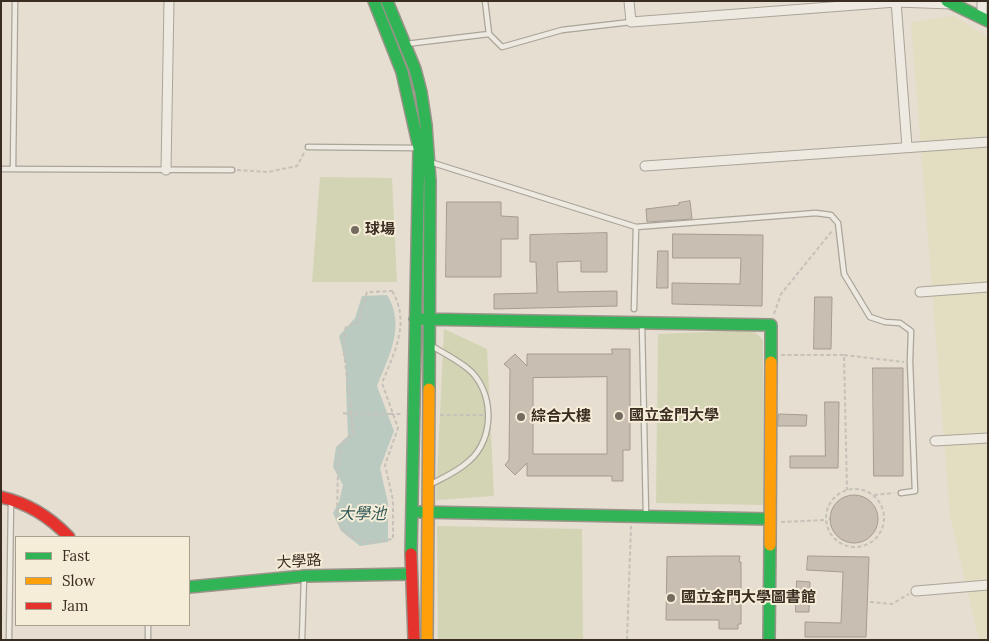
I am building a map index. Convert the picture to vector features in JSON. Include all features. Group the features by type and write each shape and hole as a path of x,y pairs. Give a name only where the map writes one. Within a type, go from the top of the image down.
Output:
{"street":[{"path":"166,170 169,1"},
{"path":"374,1 402,72 419,148 411,574 414,640"},
{"path":"387,1 405,44 420,91 430,162 427,640"},
{"path":"629,1 631,22 896,2 949,3 985,20"},
{"path":"982,1 985,20"},
{"path":"896,2 907,147"},
{"path":"645,166 988,142"},
{"path":"920,292 988,287"},
{"path":"415,319 771,325 769,640"},
{"path":"936,441 988,438"},
{"path":"6,498 37,510 58,525 68,536"},
{"path":"413,512 770,519"},
{"name":"大學路","path":"190,587 304,576 411,574"},
{"path":"916,591 988,585"}],"lane":[{"path":"13,170 15,1"},
{"path":"485,1 489,34 502,47 562,30 631,22"},
{"path":"405,44 489,34"},
{"path":"308,147 419,148"},
{"path":"430,162 636,227 816,213 831,215 838,223 844,274 870,317 885,322 900,323 911,331 910,362 915,491 901,493"},
{"path":"1,169 232,170"},
{"path":"634,309 636,227"},
{"path":"642,323 646,516"},
{"path":"428,486 453,473 471,460 483,442 488,421 487,402 480,384 468,368 429,345"},
{"path":"6,498 9,640"},
{"path":"302,640 304,576"},
{"path":"148,626 148,640"}],"path":[{"path":"232,170 268,172 297,166 308,147"},
{"path":"771,325 781,294 838,223"},
{"path":"392,291 400,304 400,339 382,383 394,414 398,428 385,465 394,500 393,539 365,543 344,532 337,519 338,464 341,444 353,433 344,360 344,333 346,327 360,322 360,314 367,292 392,291"},
{"path":"770,355 844,355 910,362"},
{"path":"844,355 847,490"},
{"path":"343,414 390,414"},
{"path":"440,414 481,415"},
{"path":"854,488 863,489 874,496 883,508 883,526 873,541 865,546 845,546 836,541 830,533 826,520 829,504 836,496 847,490 854,488"},
{"path":"874,496 901,493"},
{"path":"627,640 631,516"},
{"path":"770,519 782,523 826,520"},
{"path":"870,602 892,604 916,591"}],"shaded area":[{"path":"954,16 988,37 988,640 979,640 950,516 911,22"}],"green space":[{"name":"球場","path":"320,177 392,178 397,282 312,282"},
{"path":"444,329 487,349 494,496 436,500"},
{"path":"753,330 763,340 763,505 656,503 658,334"},
{"path":"437,526 582,529 583,640 438,640"}],"water":[{"name":"大學池","path":"387,295 393,306 395,318 394,341 377,386 394,431 380,468 388,503 388,542 360,546 341,531 333,513 339,502 343,485 333,467 336,447 348,436 346,365 339,336 355,318 362,296"}],"building":[{"path":"690,201 692,219 647,222 646,209 679,205 679,203"},
{"path":"447,202 501,202 501,216 518,217 518,239 501,239 501,277 446,277"},
{"path":"607,233 607,272 581,272 581,261 557,262 558,292 617,291 617,306 494,309 494,294 537,293 536,262 530,262 530,235"},
{"path":"673,234 763,235 762,306 672,304 672,283 740,284 741,258 673,258"},
{"path":"658,251 668,251 668,288 657,288"},
{"path":"815,297 832,297 831,349 814,349"},
{"name":"綜合大樓","path":"612,349 630,349 630,450 623,450 623,481 612,481 612,476 527,476 527,463 515,475 505,465 509,460 510,369 504,364 515,354 527,366 527,354 612,354","holes":["607,377 607,454 533,454 533,378"]},
{"path":"873,368 903,368 903,476 874,476"},
{"path":"825,402 839,402 838,468 790,468 790,456 825,456"},
{"path":"779,414 807,415 806,426 778,426"},
{"path":"849,495 859,495 868,499 874,505 878,519 874,533 868,539 859,543 849,543 840,539 834,533 830,524 830,514 834,505 840,499"},
{"path":"740,556 741,624 738,624 738,629 719,629 719,620 666,620 667,557"},
{"path":"808,556 869,557 866,637 805,637 805,622 841,623 843,572 807,570"},
{"path":"797,581 810,582 809,612 796,612"}],"traffic: fast":[{"path":"374,1 402,72 419,148 411,554"},
{"path":"387,1 415,69 426,125 430,181 429,389"},
{"path":"947,1 988,21"},
{"path":"415,319 771,325 771,362"},
{"path":"420,512 770,519"},
{"path":"769,640 770,545"},
{"path":"190,587 305,576 411,574"}],"traffic: slow":[{"path":"770,545 771,362"},
{"path":"427,640 429,389"}],"traffic: jam":[{"path":"1,497 20,503 38,512 68,536"},
{"path":"411,554 414,640"}],"place":[{"name":"球場","path":"355,230"},
{"name":"國立金門大學","path":"619,416"},
{"name":"綜合大樓","path":"521,417"},
{"name":"國立金門大學圖書館","path":"671,598"}]}
